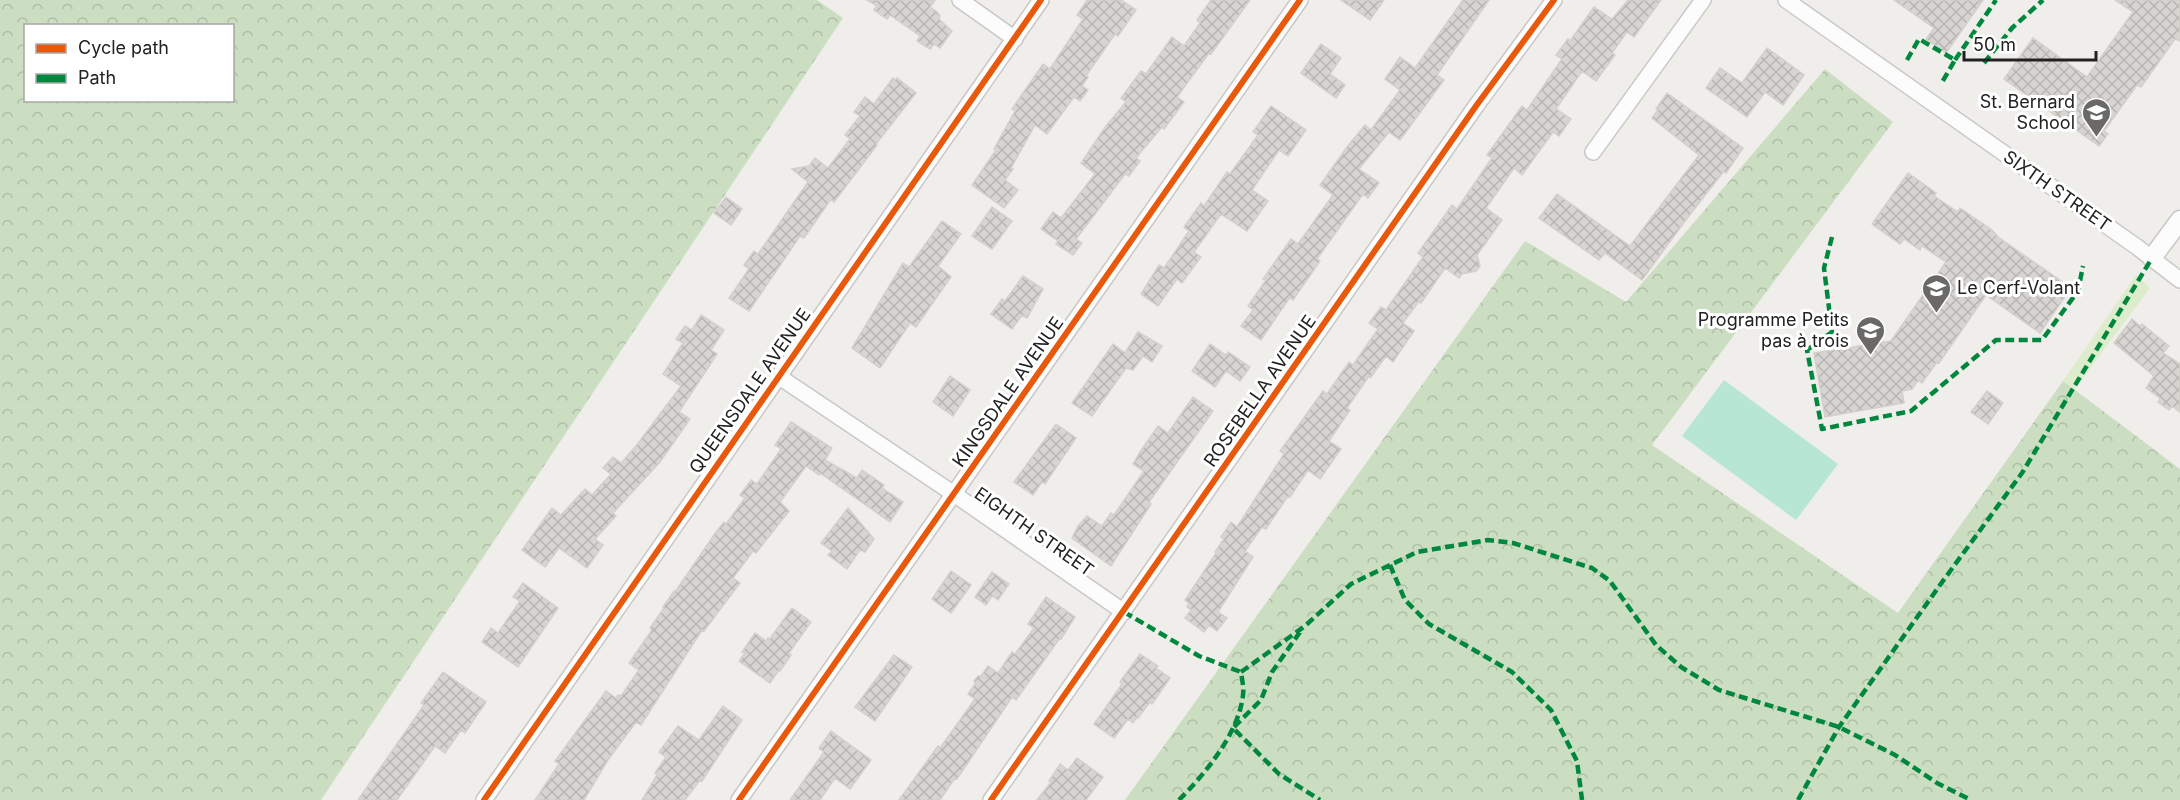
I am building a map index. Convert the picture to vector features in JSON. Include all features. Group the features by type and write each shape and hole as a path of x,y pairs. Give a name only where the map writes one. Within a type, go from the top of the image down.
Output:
{"street":[{"path":"960,0 1015,39"},
{"name":"QUEENSDALE AVENUE","path":"484,800 1041,0"},
{"name":"KINGSDALE AVENUE","path":"739,800 1300,0"},
{"name":"ROSEBELLA AVENUE","path":"992,800 1476,106 1554,0"},
{"path":"1593,152 1703,0"},
{"name":"SIXTH STREET","path":"1786,0 2180,280"},
{"path":"2152,258 2180,220"},
{"name":"EIGHTH STREET","path":"778,376 1124,612"}],"green space":[{"path":"0,0 817,0 843,18 321,800 0,800"},
{"path":"1825,69 1893,122 1652,445 1898,613 2063,381 2180,469 2180,800 1125,800 1525,241 1626,302"},
{"path":"2136,275 2150,288 2074,390 2063,381"},
{"path":"1724,380 1838,464 1796,520 1682,436"}],"building":[{"path":"867,0 935,0 930,7 952,31 940,48 934,44 930,49 917,41 920,36 890,15 887,19 874,10 877,6"},
{"path":"1087,0 1121,0 1136,10 1118,36 1115,34 1086,76 1088,77 1082,86 1088,90 1080,101 1074,97 1047,134 1035,125 1005,180 1018,190 1004,208 972,185 996,150 994,149 1015,111 1012,109 1043,64 1050,69 1083,19 1077,15"},
{"path":"1211,0 1250,0 1177,97 1184,102 1164,129 1162,127 1136,158 1140,161 1129,176 1125,174 1076,239 1082,243 1073,255 1056,244 1058,241 1041,229 1053,212 1061,218 1095,174 1081,163 1106,126 1126,102 1121,98 1141,71 1146,74 1172,37 1184,46 1200,23 1197,20"},
{"path":"1341,0 1384,0 1370,20"},
{"path":"1463,0 1489,0 1437,75 1444,80 1400,140 1389,132 1359,169 1379,183 1368,198 1363,194 1317,259 1320,261 1293,300 1290,297 1261,340 1241,326 1253,310 1248,306 1266,280 1263,279 1291,239 1298,244 1333,195 1320,185 1347,147 1365,125 1371,130 1400,90 1385,79 1400,57 1415,68"},
{"path":"1628,0 1661,0 1634,37 1627,32 1612,53 1615,55 1596,81 1582,71 1556,109 1571,119 1559,136 1553,132 1522,175 1514,168 1486,208 1502,220 1477,255 1480,266 1476,271 1462,274 1459,278 1445,268 1421,303 1419,301 1403,323 1414,331 1393,362 1386,356 1371,377 1369,376 1347,408 1350,410 1329,441 1341,449 1320,479 1308,470 1266,529 1262,527 1245,551 1253,557 1218,612 1227,618 1217,631 1209,625 1204,632 1185,618 1191,610 1187,607 1189,603 1185,600 1216,553 1224,539 1221,537 1231,522 1237,527 1284,454 1280,451 1323,391 1327,394 1349,362 1353,365 1378,329 1369,323 1381,307 1386,310 1423,257 1418,253 1452,205 1457,209 1492,158 1487,155 1522,106 1527,110 1562,59 1556,55 1568,39 1570,41 1594,7 1612,19"},
{"path":"1894,0 1983,0 1946,53 1926,39 1934,28"},
{"path":"2115,0 2180,0 2180,41 2175,39 2141,87 2137,85 2104,131 2108,134 2099,146 2004,79 2033,38 2087,77 2133,12"},
{"path":"1321,44 1341,58 1330,74 1345,85 1336,98 1301,73"},
{"path":"1767,48 1804,75 1783,105 1765,92 1747,117 1706,88 1720,68 1742,83"},
{"path":"893,78 895,80 897,78 916,93 834,202 831,199 804,238 800,236 749,311 729,298 749,269 744,265 754,251 758,254 808,182 792,169 809,166 815,158 828,168 850,139 845,135 860,116 854,112 865,97 874,104"},
{"path":"1667,93 1743,148 1642,280 1605,253 1599,260 1539,218 1557,194 1630,246 1699,155 1652,118"},
{"path":"1271,106 1306,130 1288,156 1279,150 1252,190 1268,201 1247,231 1221,214 1194,252 1201,257 1182,283 1177,279 1158,306 1141,294 1159,265 1164,268 1189,231 1184,227 1201,203 1204,206 1227,172 1230,174 1258,135 1253,132"},
{"path":"1908,173 1936,193 1934,196 1958,212 1960,208 2071,288 2040,333 1986,295 1939,363 1937,362 1922,383 1918,380 1912,389 1902,391 1904,403 1825,417 1814,353 1891,341 1946,262 1922,246 1920,250 1904,239 1900,244 1872,224"},
{"path":"726,197 742,209 731,225 714,213"},
{"path":"992,207 1012,221 992,249 972,236"},
{"path":"942,221 961,234 938,266 951,277 916,327 910,323 880,368 852,348 903,263 909,267"},
{"path":"1023,276 1043,289 1027,318 1022,315 1012,329 991,314 1002,299 1005,301"},
{"path":"701,315 724,330 711,350 717,354 679,412 690,419 660,462 613,513 616,516 595,539 603,545 587,568 559,548 545,567 522,550 552,508 561,515 585,489 592,495 611,474 603,468 613,457 621,463 636,446 681,386 663,374 683,343 676,339 685,326 692,330"},
{"path":"2132,319 2140,326 2142,324 2169,346 2163,353 2180,364 2180,412 2172,406 2169,410 2158,402 2160,398 2146,388 2154,376 2114,343"},
{"path":"1138,332 1162,346 1152,362 1143,356 1133,370 1126,368 1092,416 1072,403 1113,344 1125,353"},
{"path":"1210,344 1226,355 1228,352 1250,367 1240,381 1226,371 1215,387 1192,371"},
{"path":"950,376 970,390 953,416 933,402"},
{"path":"1987,391 2003,403 1988,424 1971,412"},
{"path":"1193,397 1213,411 1149,502 1151,504 1111,566 1072,538 1078,526 1087,516 1102,526 1111,513 1114,515 1144,471 1133,464 1140,452 1158,426 1168,433"},
{"path":"791,422 832,448 825,460 857,478 862,470 884,485 882,488 903,502 890,522 820,473 819,475 806,466 780,502 789,511 756,553 753,551 733,578 740,583 704,631 702,630 641,725 636,722 608,760 584,800 535,800 559,764 555,761 606,691 616,698 618,695 621,696 639,670 629,663 652,630 650,628 716,532 724,522 726,524 745,498 740,495 751,480 757,484 781,449 775,445"},
{"path":"1056,424 1076,438 1045,484 1042,482 1033,495 1014,482"},
{"path":"848,508 874,539 865,552 860,550 847,569 828,555 832,551 821,543"},
{"path":"951,571 971,585 951,613 932,599"},
{"path":"992,572 1009,584 998,600 992,596 986,605 975,597"},
{"path":"523,583 558,608 518,667 482,642 491,628 498,633 520,601 513,597"},
{"path":"1046,597 1075,617 1061,639 1016,700 1012,697 957,779 955,778 940,800 899,800 975,699 968,694 975,684 974,681 988,666 998,673 1012,652 1015,654 1034,628 1028,624"},
{"path":"792,608 811,622 789,653 791,655 770,683 739,661 745,653 742,652 755,633 766,641 768,638 769,640"},
{"path":"1140,654 1158,666 1156,668 1170,678 1152,704 1150,702 1133,723 1128,719 1114,738 1094,724"},
{"path":"894,655 912,667 875,721 855,707"},
{"path":"443,672 486,702 465,733 461,730 445,753 435,746 397,800 358,800 424,705 421,703"},
{"path":"723,706 742,720 702,781 700,780 685,800 642,800 657,775 655,773 666,757 659,752 678,726 699,740"},
{"path":"831,731 871,760 850,789 835,778 820,800 790,800 824,752 819,748"},
{"path":"1077,758 1103,777 1086,800 1037,800 1051,782 1049,781 1060,764 1068,770"}],"marked path":[{"path":"1955,60 1996,0"},
{"path":"1984,63 2012,28 2043,0"},
{"path":"1907,60 1919,39 1955,60 1941,84"},
{"path":"1832,237 1824,268 1832,332 1807,350 1822,429 1911,411 1996,340 2042,340 2078,291 2083,266"},
{"path":"1798,800 1839,727 2022,473 2152,258"},
{"path":"1241,672 1305,626 1351,584 1417,552 1488,540 1513,543 1592,568 1610,581 1656,645 1681,667 1719,690 1839,727 1895,755 1937,783 1971,800"},
{"path":"1390,565 1405,600 1429,624 1512,672 1551,710 1577,761 1582,800"},
{"path":"1124,612 1199,656 1241,672"},
{"path":"1300,632 1272,672 1261,700 1233,728 1279,774 1320,800"},
{"path":"1179,800 1210,765 1235,724 1243,695 1241,672"}],"cycle path":[{"path":"484,800 1041,0"},
{"path":"739,800 1300,0"},
{"path":"991,800 1476,106 1554,0"}],"place":[{"name":"St. Bernard School","path":"2096,138"},
{"name":"Le Cerf-Volant","path":"1936,314"},
{"name":"Programme Petits pas à trois","path":"1870,356"}]}
